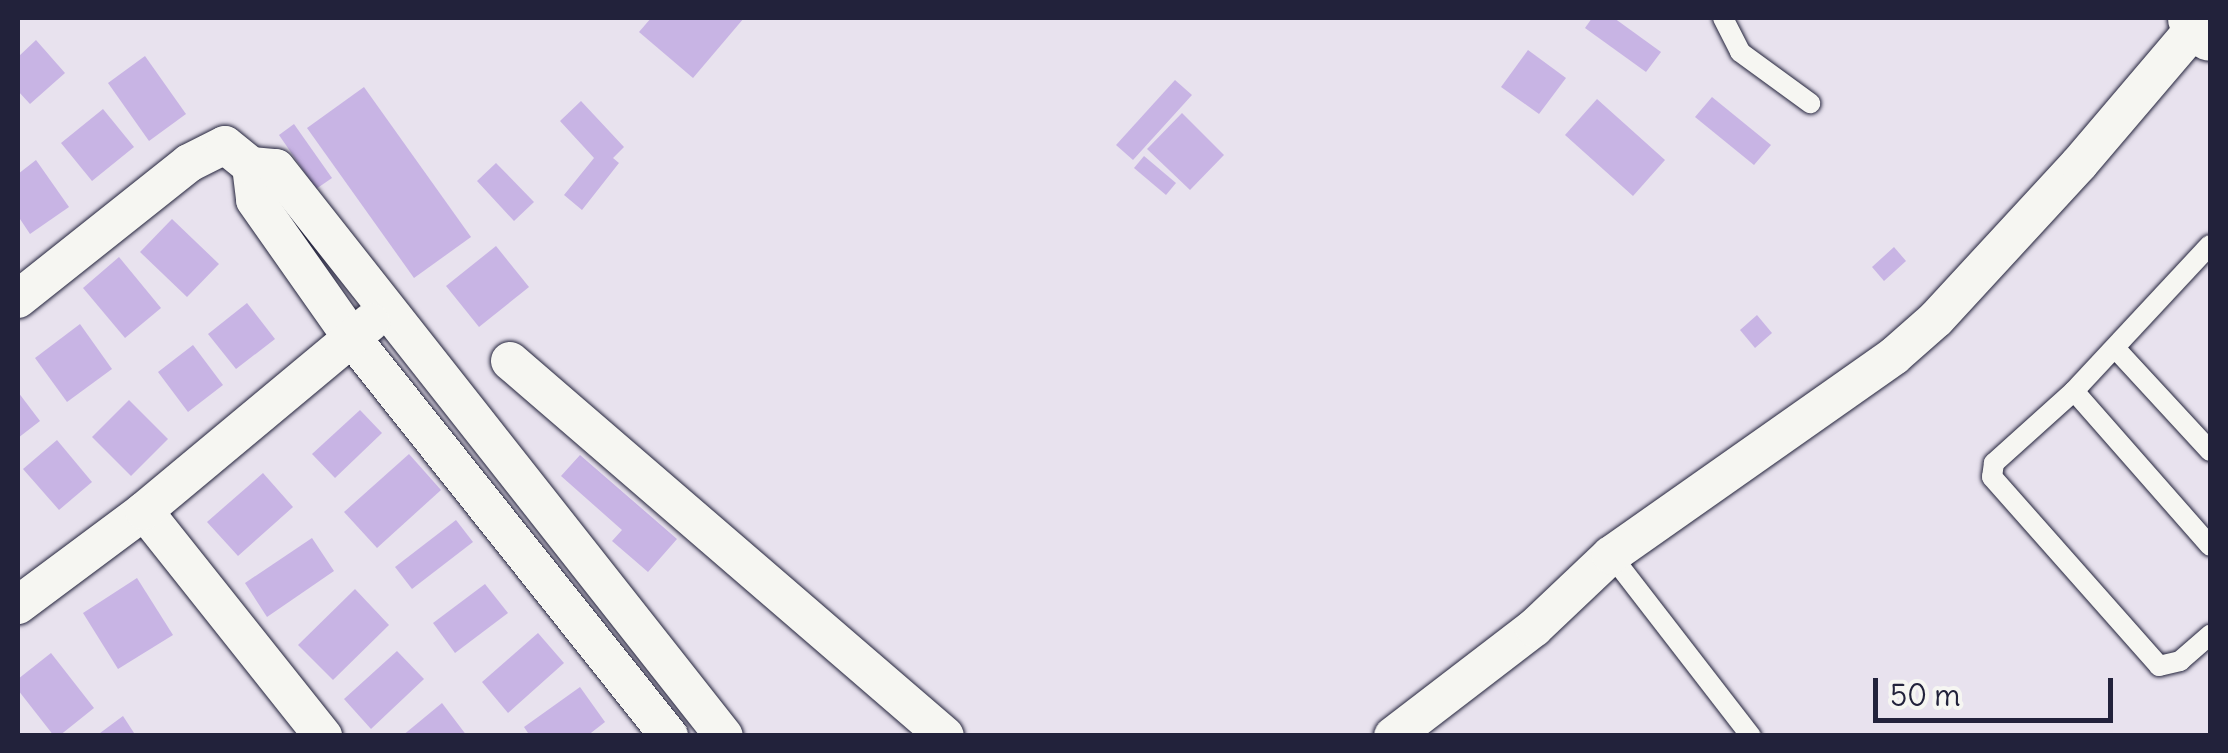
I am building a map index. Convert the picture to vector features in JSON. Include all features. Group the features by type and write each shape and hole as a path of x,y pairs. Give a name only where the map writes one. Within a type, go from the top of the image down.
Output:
{"street":[{"path":"1393,736 1534,628 1611,555 1894,356 1936,320 2202,24"},
{"path":"18,299 190,162 225,145 251,166 276,168 724,736"},
{"path":"251,166 255,200 352,338 670,736"},
{"path":"18,605 144,511 386,309"},
{"path":"510,360 946,736"},
{"path":"144,511 323,736"}],"lane":[{"path":"1723,18 1740,52 1810,103"},
{"path":"2210,245 2074,391 1994,464 1992,477 2159,666 2180,661 2210,635"},
{"path":"2115,348 2210,452"},
{"path":"2074,391 2210,546"},
{"path":"1611,555 1751,736"}],"building":[{"path":"651,18 744,18 693,78 639,32"},
{"path":"1592,18 1614,18 1661,52 1646,72 1585,28"},
{"path":"36,40 65,73 30,104 18,91 18,57"},
{"path":"1528,50 1566,78 1539,114 1501,87"},
{"path":"145,56 186,114 149,141 108,83"},
{"path":"1175,80 1192,95 1133,160 1116,145"},
{"path":"364,87 471,237 414,278 307,128"},
{"path":"1712,97 1771,145 1754,165 1695,117"},
{"path":"1597,99 1665,160 1633,196 1565,135"},
{"path":"581,101 624,147 613,158 619,163 582,210 564,195 594,158 560,121"},
{"path":"103,109 134,147 92,181 61,143"},
{"path":"1182,113 1224,155 1190,190 1147,149"},
{"path":"294,124 332,178 316,189 279,135"},
{"path":"1144,156 1176,183 1166,195 1134,168"},
{"path":"36,160 69,207 30,234 18,216 18,174"},
{"path":"496,163 534,202 514,221 477,181"},
{"path":"172,219 219,264 187,297 140,252"},
{"path":"496,246 529,287 479,327 446,286"},
{"path":"1894,247 1906,261 1884,281 1872,267"},
{"path":"119,257 161,308 125,338 83,288"},
{"path":"247,303 275,339 236,369 208,334"},
{"path":"1757,315 1772,333 1755,348 1740,330"},
{"path":"80,324 112,369 67,402 35,358"},
{"path":"193,345 223,385 188,412 158,372"},
{"path":"18,392 40,421 18,438"},
{"path":"129,400 168,439 131,476 92,437"},
{"path":"360,410 382,433 335,478 312,454"},
{"path":"57,440 92,482 59,510 23,469"},
{"path":"409,454 441,490 377,548 344,512"},
{"path":"580,455 677,539 648,572 612,541 622,530 561,476"},
{"path":"263,473 293,507 238,556 207,522"},
{"path":"456,520 473,542 412,589 395,567"},
{"path":"312,538 334,571 267,617 245,583"},
{"path":"137,578 173,635 118,669 83,613"},
{"path":"485,584 508,613 455,653 433,623"},
{"path":"355,589 389,625 333,680 298,645"},
{"path":"538,633 564,663 508,713 482,682"},
{"path":"397,651 424,679 371,729 344,699"},
{"path":"51,653 94,708 59,736 54,736 18,690 18,679"},
{"path":"580,687 605,722 587,736 530,736 524,727"},
{"path":"442,703 467,736 402,736"},
{"path":"123,716 136,736 96,736"}]}
